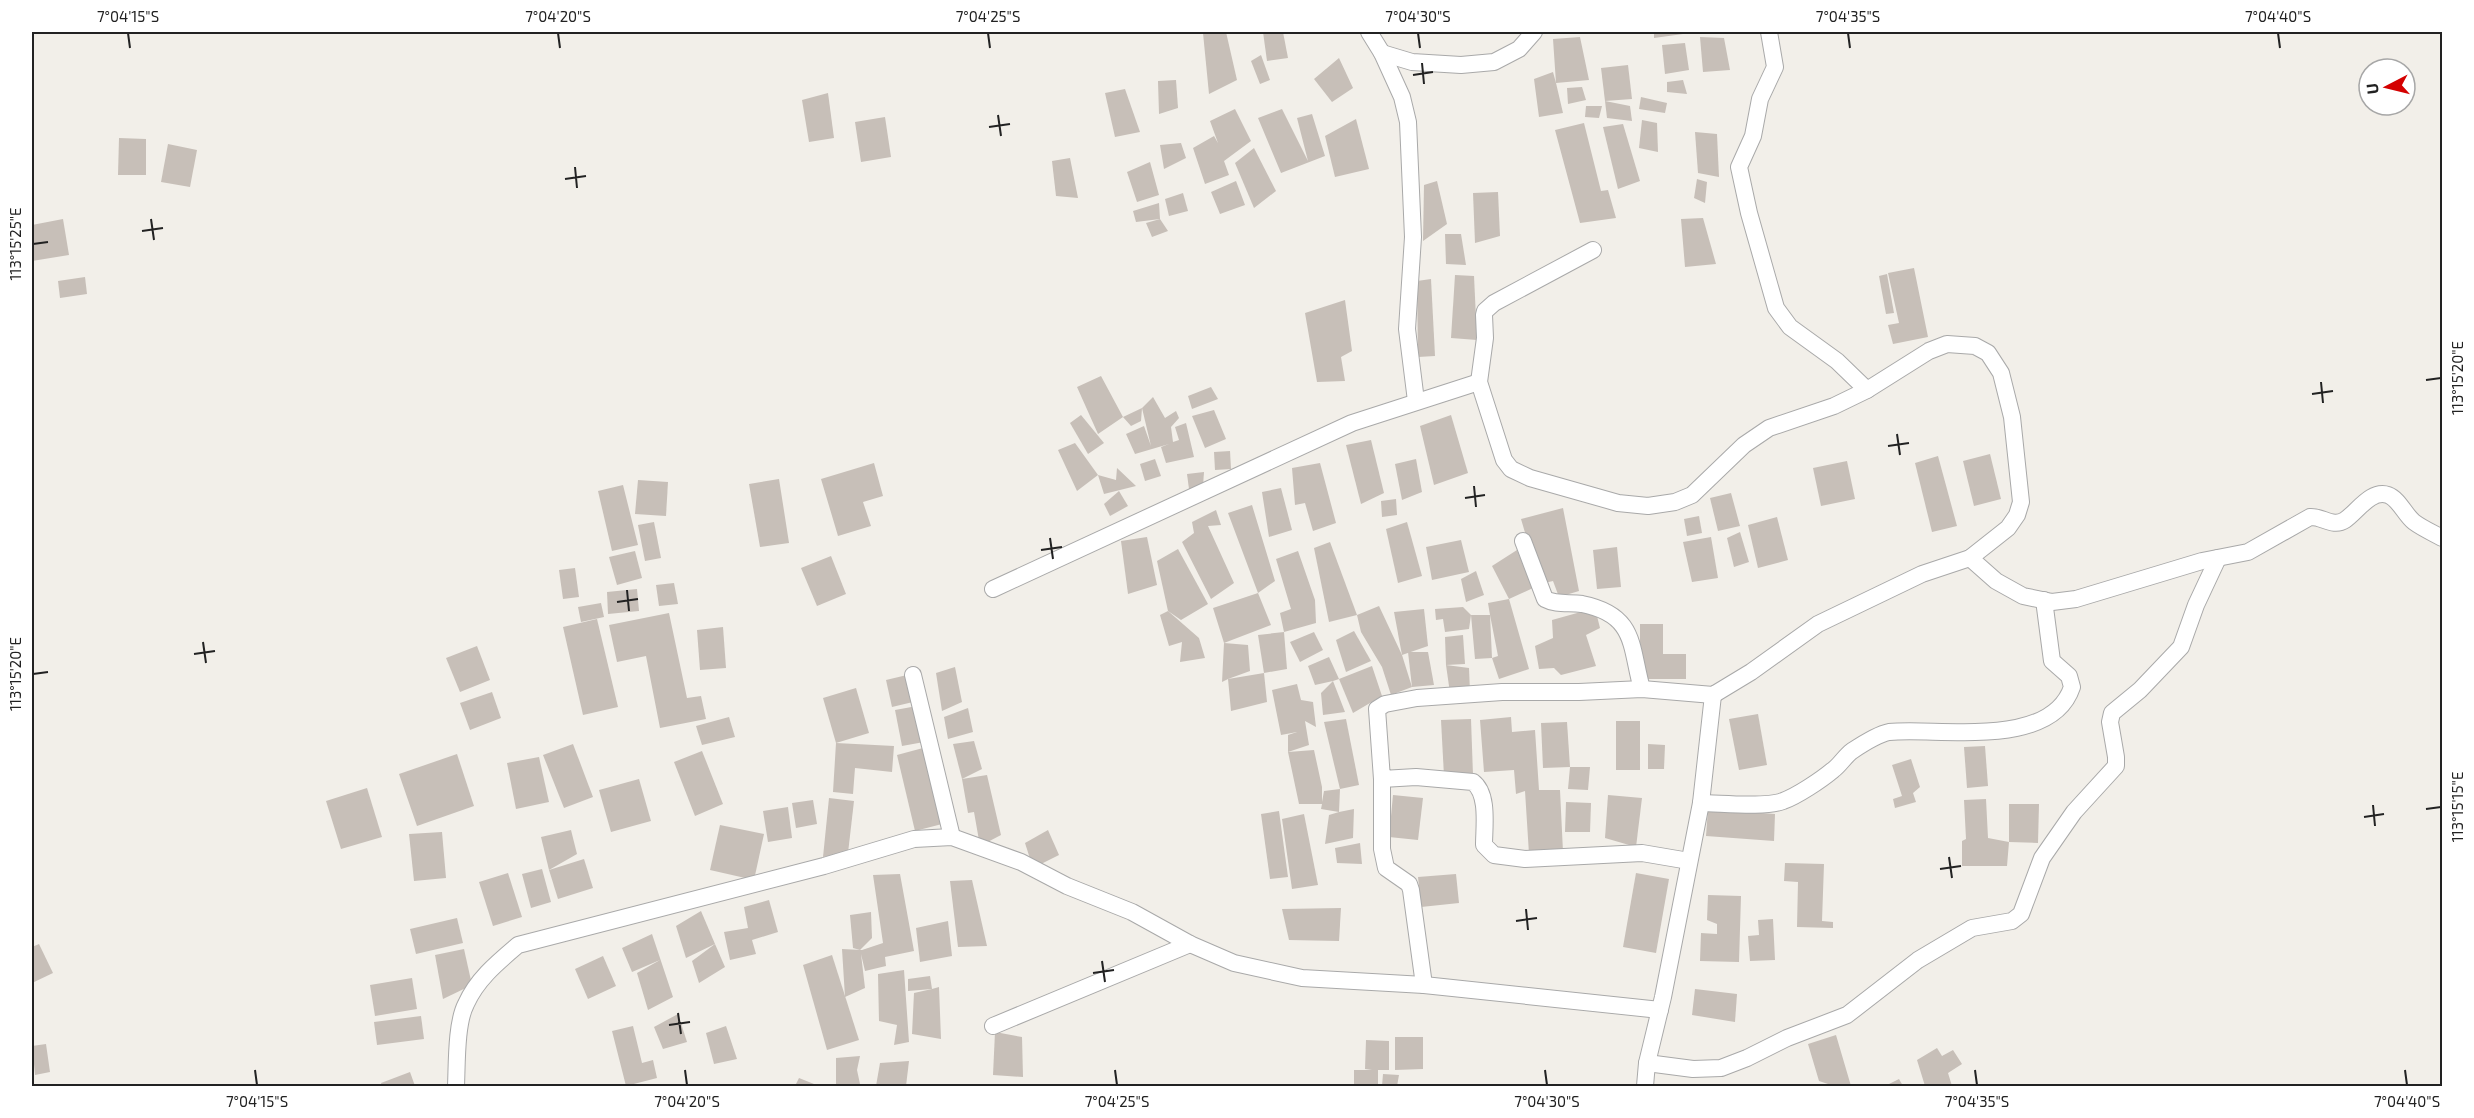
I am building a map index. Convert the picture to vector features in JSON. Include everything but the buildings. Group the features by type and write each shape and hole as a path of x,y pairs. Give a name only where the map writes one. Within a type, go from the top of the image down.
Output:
{"street":[{"path":"1368,32 1382,53 1402,98 1408,122 1413,237 1407,329 1416,401"},
{"path":"1382,53 1412,63 1494,62 1519,49 1534,32"},
{"path":"1769,32 1775,66 1760,99 1753,136 1739,167 1749,213 1776,308 1790,327 1837,361 1867,390"},
{"path":"1424,985 1411,890 1408,884 1386,868 1382,849 1382,779 1377,710 1385,704 1417,698 1502,692 1642,689 1713,695 1751,672 1818,624 1922,574 1970,558 2008,528 2017,515 2021,502 2012,417 2001,373 1988,353 1975,346 1947,344 1905,365 1867,390 1834,406 1769,428 1744,445 1692,495 1675,502 1648,506 1608,501 1546,484 1511,469 1501,454 1479,382 1485,311 1494,303 1593,250"},
{"path":"993,589 1352,423 1479,382"},
{"path":"1970,558 1996,581 2023,596 2052,602 2076,599 2218,558 2248,552 2310,517 2328,522 2342,522 2367,500 2380,494 2391,497 2414,522 2442,538"},
{"path":"1523,541 1545,599 1550,602 1580,604 1596,608 1620,621 1634,646 1642,689"},
{"path":"1647,1063 1693,1069 1721,1068 1747,1058 1787,1038 1847,1015 1918,960 1972,928 2012,921 2021,914 2042,858 2074,812 2116,766 2110,722 2112,714 2140,690 2181,647 2196,605 2218,558"},
{"path":"1701,803 1783,801 1834,770 1852,751 1886,733 1996,731 2017,728 2040,720 2057,709 2066,699 2072,687 2069,676 2052,661 2044,600"},
{"path":"913,675 952,837"},
{"path":"1645,1086 1647,1063 1660,1010 1701,803 1713,695"},
{"path":"1382,779 1416,777 1473,782 1482,794 1484,845 1494,855 1525,859 1642,853 1689,861"},
{"path":"456,1086 459,1039 465,1005 487,972 518,945 824,866 914,839 952,837 1021,862 1067,886 1132,912 1190,945 1234,963 1302,978 1424,985 1660,1010"},
{"path":"993,1026 1190,945"}]}
